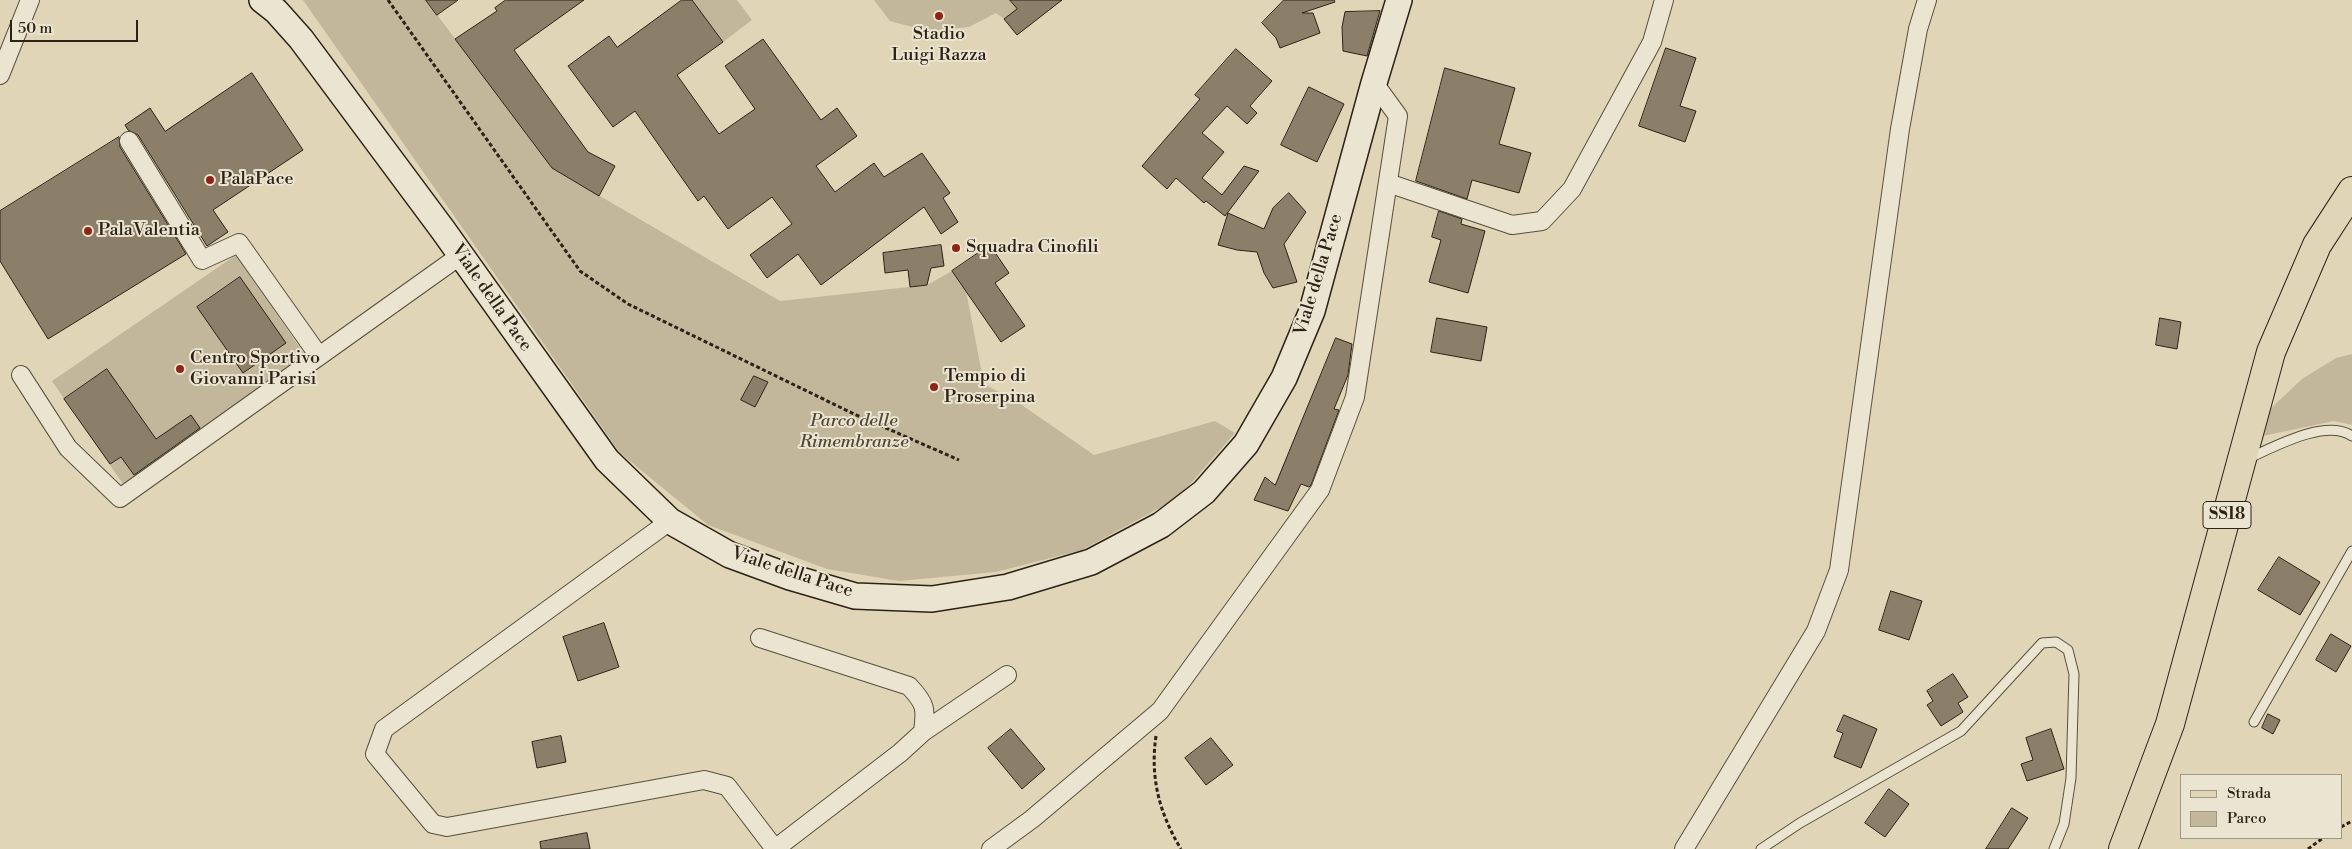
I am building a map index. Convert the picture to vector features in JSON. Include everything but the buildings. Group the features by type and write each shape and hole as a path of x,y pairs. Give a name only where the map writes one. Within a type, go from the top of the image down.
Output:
{"main road":[{"name":"Viale della Pace","path":"269,4 301,39 461,255 607,460 670,521 730,555 790,577 855,596 932,599 1008,587 1091,562 1161,525 1204,492 1246,444 1284,378 1312,311 1374,83 1399,0"},
{"name":"SS18","path":"2123,849 2170,724 2271,352 2317,245 2352,191"}],"street":[{"path":"0,75 30,0"},
{"path":"1388,183 1512,225 1542,221 1572,190 1652,42 1664,0"},
{"path":"1684,849 1816,631 1839,570 1900,129 1918,29 1927,0"},
{"path":"991,849 1032,819 1160,711 1320,490 1355,397 1398,116 1374,83"},
{"path":"129,141 202,260 239,243 319,356"},
{"path":"21,375 68,448 120,498 461,255"},
{"path":"670,521 384,729 375,754 433,824 447,827 704,780 727,786 775,849 900,753 923,732 1007,675"},
{"path":"760,638 909,686 922,700 926,711 923,732"}],"lane":[{"path":"2241,461 2293,439 2318,431 2336,430 2352,436"},
{"path":"2254,722 2352,551"},
{"path":"1761,849 1800,822 1961,730 2042,643 2056,642 2068,650 2074,674 2071,778 2064,824 2054,849"}],"path":[{"path":"388,0 580,270 628,304 854,414 959,460"},
{"path":"1160,711 1155,746 1155,782 1164,814 1181,849"},
{"path":"2308,849 2323,839"}],"green space":[{"name":"Parco delle Rimembranze","path":"303,0 426,0 552,168 780,301 927,285 952,271 966,291 984,384 1019,403 1094,455 1215,421 1235,433 1178,498 1082,550 996,572 899,581 827,569 708,525 620,453"},
{"path":"692,0 737,0 752,20 723,42"},
{"name":"Stadio Luigi Razza","path":"874,0 1048,0 1053,7 1017,35 1004,19 996,13 969,27 927,31 890,21"},
{"name":"Centro Sportivo Giovanni Parisi","path":"236,255 307,358 123,484 52,381"},
{"path":"2352,354 2352,425 2334,421 2258,437 2268,411 2302,379 2336,358"}],"place":[{"name":"Stadio Luigi Razza","path":"939,16"},
{"name":"PalaPace","path":"210,180"},
{"name":"PalaValentia","path":"88,231"},
{"name":"Squadra Cinofili","path":"956,248"},
{"name":"Centro Sportivo Giovanni Parisi","path":"180,369"},
{"name":"Tempio di Proserpina","path":"934,387"}]}
